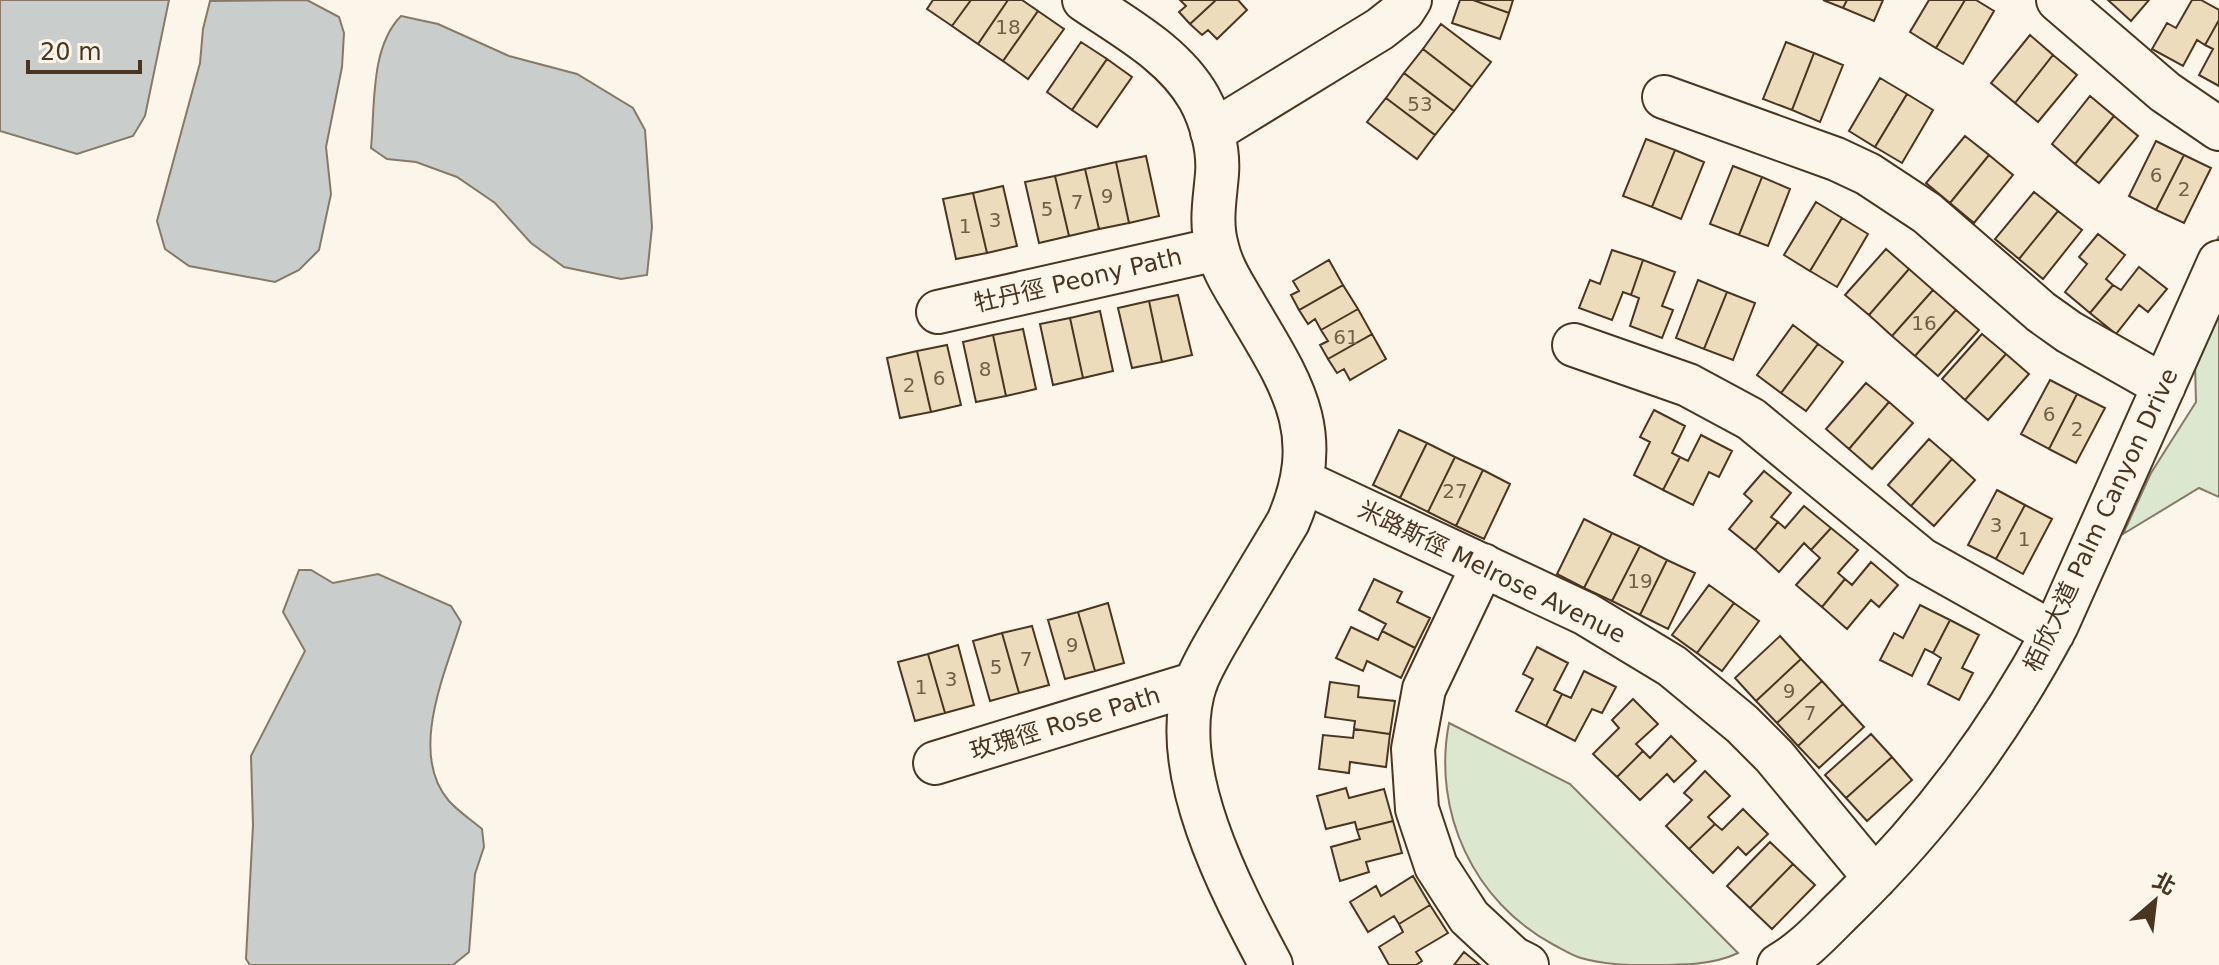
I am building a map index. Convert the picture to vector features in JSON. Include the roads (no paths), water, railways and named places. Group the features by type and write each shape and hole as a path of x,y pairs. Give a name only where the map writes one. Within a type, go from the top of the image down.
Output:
{"street":[{"path":"1084,0 1166,57 1185,77 1200,100 1212,132 1217,170 1212,218 1217,249 1232,283 1292,386 1304,433 1302,481 1288,522 1206,658 1196,683 1188,738 1191,766 1205,819 1224,870 1271,965"},
{"path":"1212,132 1380,29 1392,21 1410,0"},
{"path":"2058,0 2165,92 2219,129"},
{"path":"1664,97 1836,159 1868,174 1927,213 2041,312 2069,332 2164,386"},
{"name":"牡丹徑 Peony Path","path":"938,312 1217,249"},
{"name":"栢欣大道 Palm Canyon Drive","path":"1779,965 1797,955 1875,878 1958,784 2027,680 2053,633 2219,262"},
{"path":"1574,345 1688,385 1731,406 1779,440 1921,559 2053,633"},
{"name":"米路斯徑 Melrose Avenue","path":"1302,481 1586,614 1630,639 1708,694 1774,756 1875,878"},
{"path":"1483,565 1424,689 1413,749 1417,809 1436,866 1469,917 1513,958 1527,965"},
{"name":"玫瑰徑 Rose Path","path":"935,763 1196,683"}]}
